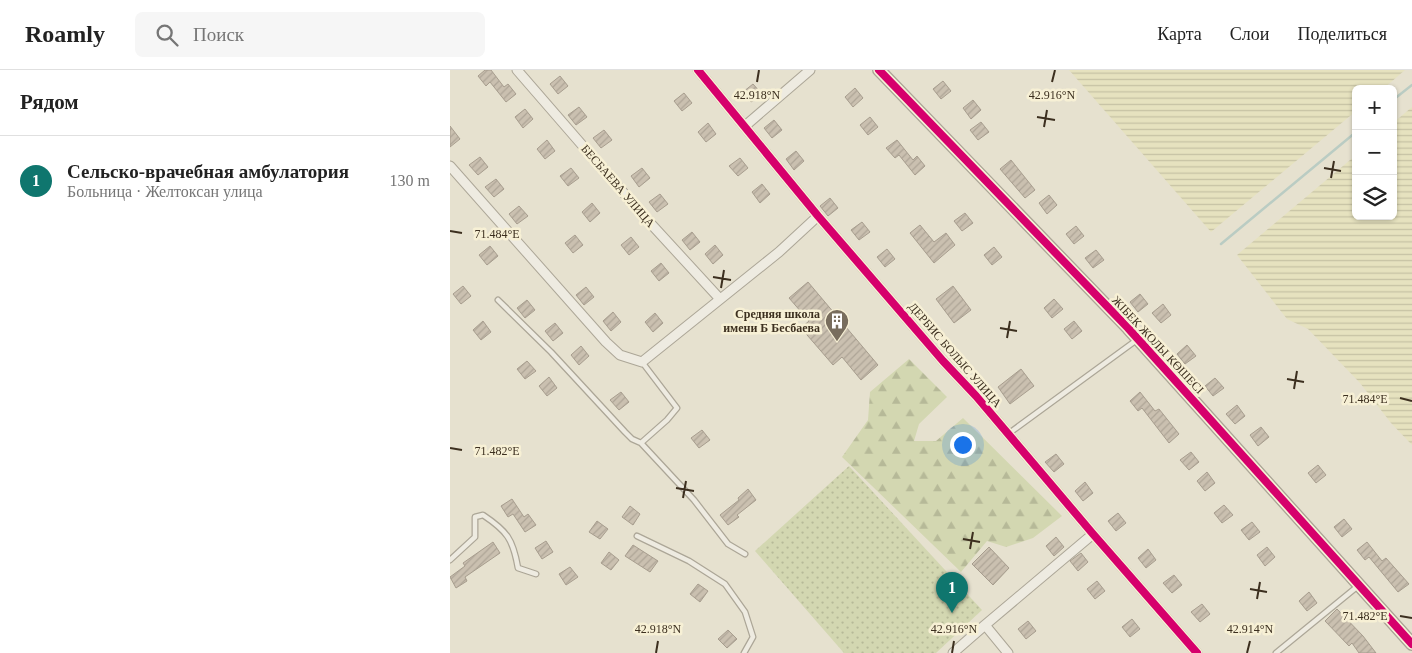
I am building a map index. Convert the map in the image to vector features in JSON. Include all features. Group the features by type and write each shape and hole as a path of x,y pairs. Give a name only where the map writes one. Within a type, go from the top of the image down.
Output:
{"street":[{"name":"БЕСБАЕВА УЛИЦА","path":"517,70 641,213 720,299"},
{"name":"ДЕРБИС БОЛЫС УЛИЦА","path":"698,70 818,216 1197,653"},
{"path":"745,126 810,70"},
{"name":"ЖІБЕК ЖОЛЫ КӨШЕСІ","path":"879,70 1138,339 1412,644"},
{"path":"450,166 606,342 620,355 642,362 779,252 818,216"},
{"path":"953,653 1093,534"},
{"path":"985,624 1008,653"}],"lane":[{"path":"498,300 551,352 625,432 641,443 694,500 728,544 745,554"},
{"path":"1008,434 1138,339"},
{"path":"641,443 667,420 677,408 642,362"},
{"path":"450,560 475,537 475,516 483,515 496,524 509,537 518,568 536,574"},
{"path":"637,536 689,561 726,584 745,612 753,637 744,653"},
{"path":"1276,653 1358,585"}],"shaded area":[{"path":"1069,70 1405,70 1388,85 1352,85 1352,114 1211,232"},
{"path":"1412,107 1412,445 1391,423 1360,383 1308,329 1287,319 1237,255 1352,158 1352,220 1397,220 1397,120"}],"green space":[{"path":"909,359 947,397 919,424 914,441 936,441 963,418 1062,516 1033,538 1006,547 987,541 961,572 842,457 868,420 870,392"},
{"path":"849,466 982,610 936,653 844,653 755,551"}],"building":[{"path":"485,70 491,70 504,87 508,84 516,94 506,102 490,82 486,86 478,76"},
{"path":"560,76 568,86 558,94 550,84"},
{"path":"943,81 951,91 941,99 933,89"},
{"path":"753,84 762,94 751,102 743,92"},
{"path":"855,88 863,98 853,107 845,97"},
{"path":"684,93 692,103 682,111 674,101"},
{"path":"973,100 981,110 971,119 963,108"},
{"path":"579,107 587,117 576,125 568,115"},
{"path":"525,109 533,119 523,128 515,117"},
{"path":"870,117 878,127 868,135 860,125"},
{"path":"774,120 782,130 772,138 764,128"},
{"path":"981,122 989,132 978,140 970,130"},
{"path":"708,123 716,134 706,142 698,132"},
{"path":"450,126 460,139 450,147"},
{"path":"604,130 612,140 601,148 593,138"},
{"path":"547,140 555,151 545,159 537,149"},
{"path":"897,140 913,160 917,156 925,166 915,175 899,155 895,158 886,148"},
{"path":"796,151 804,161 794,170 786,159"},
{"path":"480,157 488,167 478,175 469,165"},
{"path":"740,158 748,168 738,176 729,166"},
{"path":"1011,160 1035,190 1025,198 1000,169"},
{"path":"571,168 579,178 568,186 560,176"},
{"path":"642,168 650,178 639,187 631,176"},
{"path":"496,179 504,189 494,197 485,187"},
{"path":"762,184 770,194 760,203 752,192"},
{"path":"660,194 668,204 657,212 649,202"},
{"path":"1049,195 1057,205 1047,214 1039,203"},
{"path":"830,198 838,208 828,216 820,206"},
{"path":"592,203 600,213 590,222 582,212"},
{"path":"519,206 528,216 517,224 509,214"},
{"path":"965,213 973,223 962,231 954,221"},
{"path":"862,222 870,232 859,240 851,230"},
{"path":"920,225 934,242 946,233 955,245 934,263 910,233"},
{"path":"1076,226 1084,236 1074,244 1066,234"},
{"path":"692,232 700,242 690,250 682,240"},
{"path":"575,235 583,245 573,253 565,243"},
{"path":"631,237 639,247 629,255 621,245"},
{"path":"715,245 723,255 713,264 705,254"},
{"path":"490,246 498,256 487,265 479,255"},
{"path":"994,247 1002,257 992,265 984,255"},
{"path":"887,249 895,259 885,267 877,257"},
{"path":"1096,250 1104,260 1093,268 1085,258"},
{"path":"661,263 669,273 659,281 651,271"},
{"name":"Средняя школа имени Б Бесбаева","path":"808,282 878,365 861,380 842,357 833,365 801,328 809,321 789,298"},
{"path":"463,286 471,296 461,304 453,294"},
{"path":"953,286 971,310 954,323 936,299"},
{"path":"586,287 594,297 584,305 576,295"},
{"path":"1140,294 1148,304 1138,312 1130,302"},
{"path":"1054,299 1063,309 1052,318 1044,308"},
{"path":"527,300 535,310 525,318 517,308"},
{"path":"1163,304 1171,315 1161,323 1152,313"},
{"path":"613,312 621,322 611,331 603,321"},
{"path":"655,313 663,323 653,332 645,322"},
{"path":"483,321 491,332 481,340 473,330"},
{"path":"1074,321 1082,331 1072,339 1064,329"},
{"path":"555,323 563,333 553,341 545,331"},
{"path":"1187,345 1196,356 1185,364 1177,354"},
{"path":"581,346 589,356 579,365 571,355"},
{"path":"527,361 536,371 525,379 517,369"},
{"path":"1021,369 1034,386 1010,404 998,387"},
{"path":"549,377 557,388 547,396 539,386"},
{"path":"1215,378 1224,388 1213,396 1205,386"},
{"path":"621,392 629,402 619,410 610,400"},
{"path":"1140,392 1155,411 1159,409 1179,434 1169,443 1142,408 1138,411 1130,401"},
{"path":"1237,405 1245,416 1235,424 1226,414"},
{"path":"1261,427 1269,437 1258,446 1250,435"},
{"path":"702,430 710,440 699,448 691,438"},
{"path":"1191,452 1199,462 1189,470 1180,460"},
{"path":"1056,454 1064,464 1054,472 1045,462"},
{"path":"1318,465 1326,475 1316,483 1308,473"},
{"path":"1207,472 1215,483 1205,491 1197,481"},
{"path":"1085,482 1093,493 1083,501 1075,491"},
{"path":"748,489 756,500 728,525 720,515 739,500 738,498"},
{"path":"512,499 524,517 528,514 536,525 525,532 513,514 508,517 501,506"},
{"path":"1224,505 1233,515 1222,523 1214,513"},
{"path":"630,506 640,514 633,525 622,517"},
{"path":"1118,513 1126,523 1116,531 1108,521"},
{"path":"1344,519 1352,529 1342,537 1334,527"},
{"path":"597,521 608,529 600,539 589,532"},
{"path":"1252,522 1260,532 1249,540 1241,530"},
{"path":"1056,537 1064,547 1054,556 1046,546"},
{"path":"546,541 553,552 542,559 535,548"},
{"path":"493,542 500,553 465,577 467,581 456,588 450,577 465,566 463,563"},
{"path":"1367,542 1382,561 1386,558 1409,584 1398,592 1369,557 1365,560 1357,550"},
{"path":"633,545 658,561 650,572 625,556"},
{"path":"989,547 1009,568 993,585 972,564"},
{"path":"1267,547 1275,557 1265,566 1257,555"},
{"path":"1148,549 1156,560 1146,568 1138,558"},
{"path":"609,552 619,560 611,570 601,563"},
{"path":"1081,553 1088,562 1078,571 1070,561"},
{"path":"570,567 578,577 566,585 559,574"},
{"path":"1174,575 1182,585 1172,593 1163,583"},
{"path":"1097,581 1105,591 1095,599 1087,589"},
{"path":"698,584 708,591 700,602 690,594"},
{"path":"1309,592 1317,603 1307,611 1299,601"},
{"path":"1202,604 1210,614 1200,622 1191,612"},
{"path":"1337,609 1363,636 1376,653 1359,653 1352,643 1349,646 1325,621"},
{"path":"1132,619 1140,629 1130,637 1122,627"},
{"path":"1028,621 1036,631 1026,639 1018,629"},
{"path":"728,630 737,639 727,648 718,639"}],"waterway":[{"path":"1397,97 1412,85"},
{"path":"1221,244 1352,135"}],"cycle path":[{"path":"698,70 818,216 1197,653"},
{"path":"879,70 1128,328 1412,644"}],"place":[{"name":"Средняя школа имени Б Бесбаева","path":"837,342"},
{"name":"Сельско-врачебная амбулатория","path":"952,613"}]}
